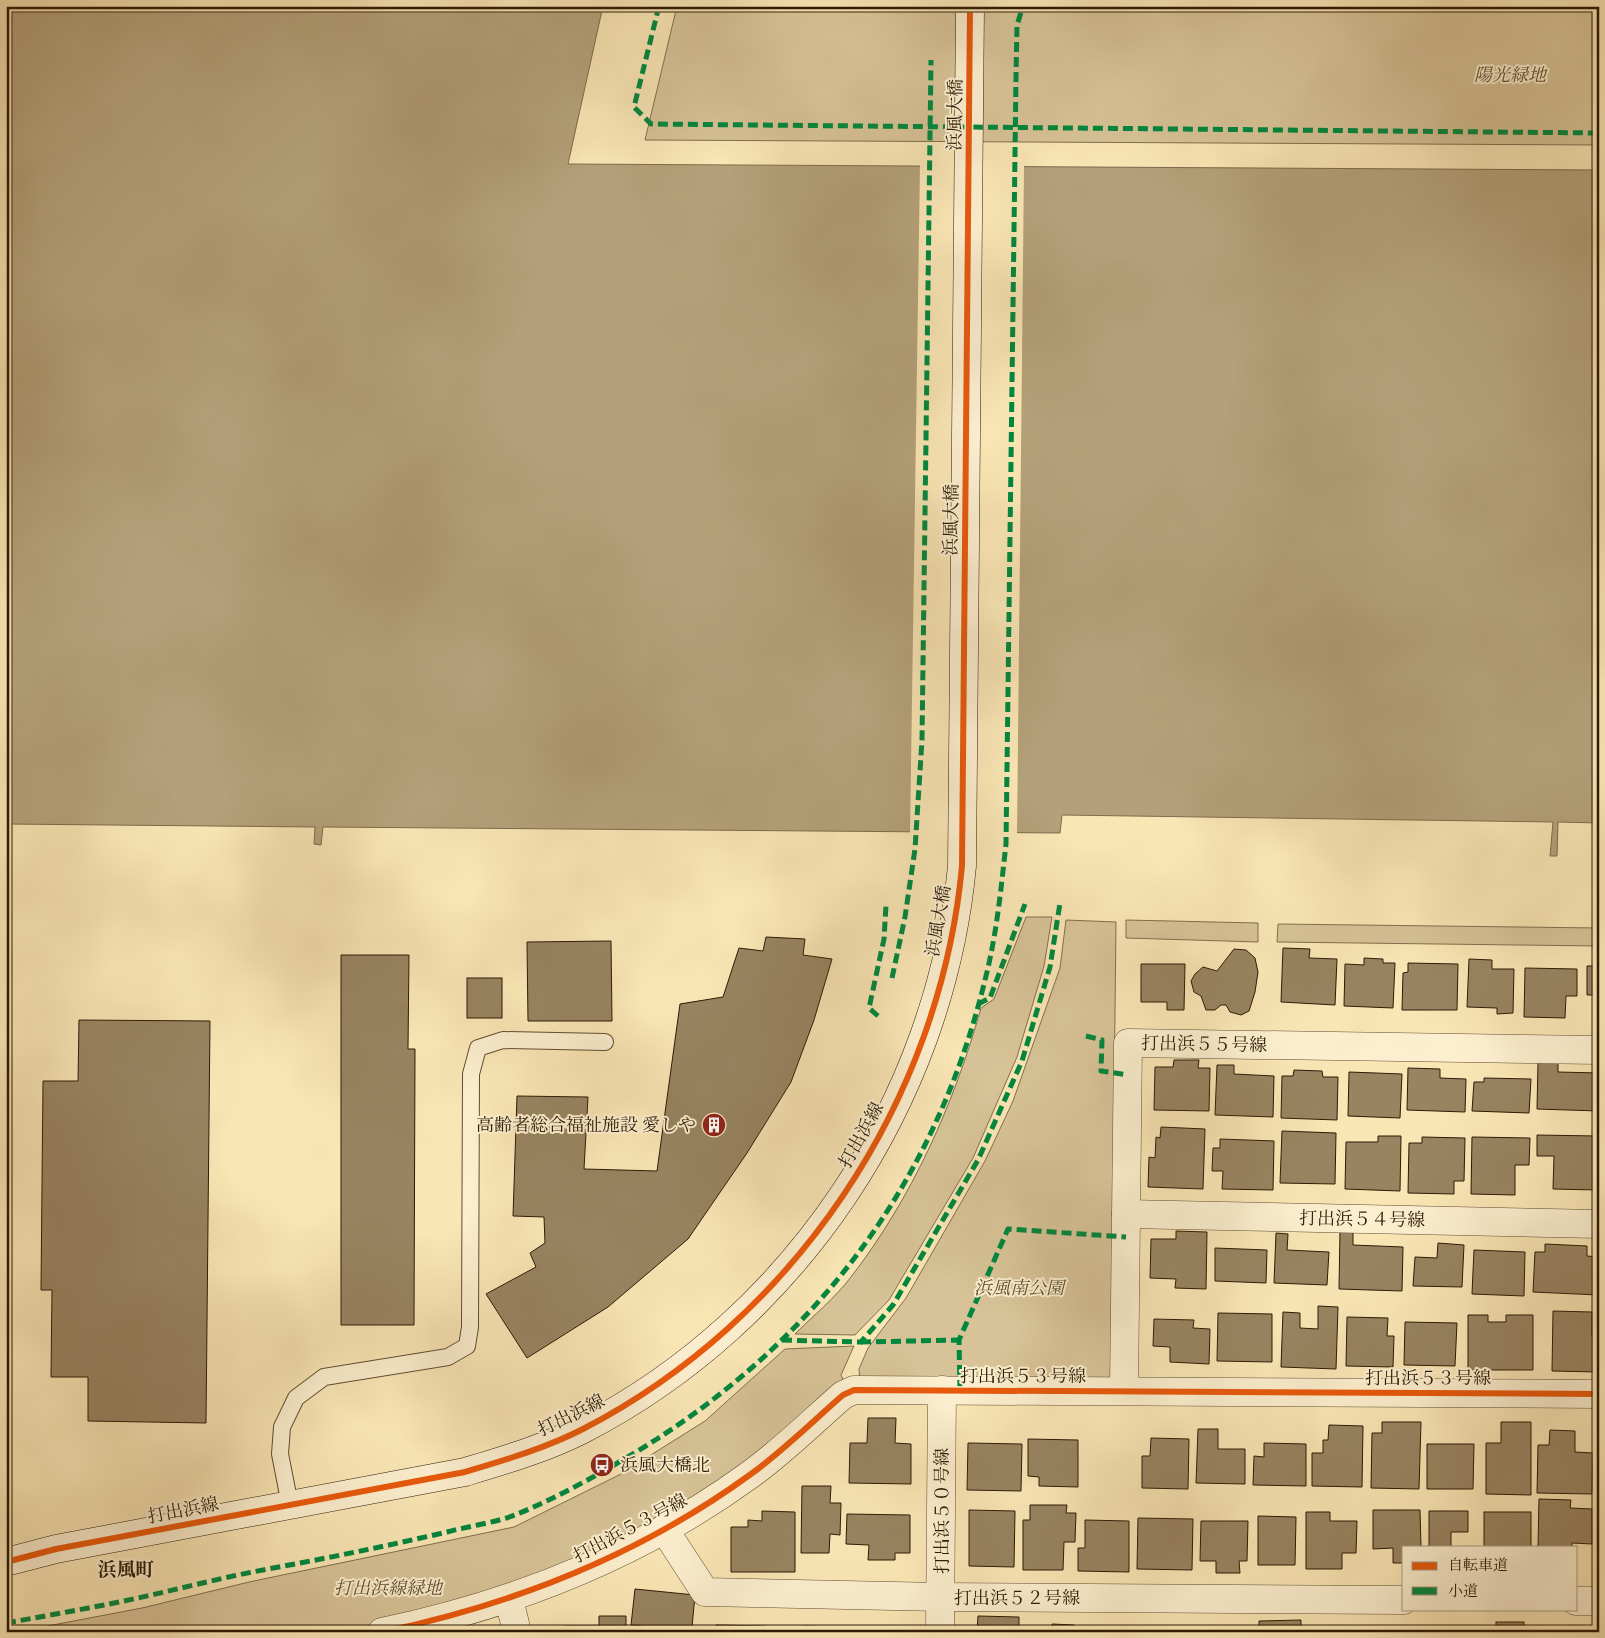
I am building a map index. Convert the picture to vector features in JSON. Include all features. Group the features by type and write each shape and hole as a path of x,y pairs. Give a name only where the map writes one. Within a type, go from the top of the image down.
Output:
{"street":[{"name":"浜風大橋","path":"939,987 953,931 962,866 970,6"},
{"name":"打出浜線","path":"6,1562 56,1549 465,1472 524,1454 581,1430 621,1408 661,1383 696,1357 767,1291 803,1251 834,1211 883,1130 913,1067 939,987"},
{"name":"打出浜５５号線","path":"1124,1391 1128,1043 1599,1050"},
{"name":"打出浜５４号線","path":"1126,1214 1599,1224"},
{"name":"打出浜５３号線","path":"382,1632 430,1622 509,1599 582,1571 680,1522 753,1473 843,1395 854,1390 1599,1394"},
{"name":"打出浜５０号線","path":"940,1632 942,1390"},
{"name":"打出浜５２号線","path":"664,1530 705,1592 941,1597 1402,1600"},
{"path":"509,1599 517,1632"},
{"path":"1578,1601 1599,1601"}],"lane":[{"path":"290,1504 280,1454 282,1427 296,1398 324,1378 448,1357 466,1346 470,1327 471,1074 478,1048 503,1040 605,1042"}],"green space":[{"name":"陽光緑地","path":"677,6 1599,6 1599,145 645,140"},
{"path":"1026,917 1052,917 1044,966 1017,1057 973,1158 889,1300 855,1335 795,1334 845,1285 873,1247 912,1182 929,1149 958,1079 981,1008 994,999"},
{"name":"浜風南公園","path":"1066,920 1116,922 1111,1379 860,1382 859,1369 868,1348 906,1298 985,1161 1013,1101 1060,968"},
{"path":"1126,920 1258,923 1258,942 1126,938"},
{"path":"1278,924 1599,928 1599,946 1277,942"},
{"name":"打出浜線緑地","path":"854,1346 841,1375 845,1384 742,1469 674,1514 577,1563 425,1615 338,1632 16,1632 142,1608 249,1582 514,1527 619,1475 705,1421 785,1349"}],"shaded area":[{"path":"6,6 603,6 568,164 1599,170 1599,823 1558,822 1557,856 1550,856 1553,822 1062,815 1060,833 323,827 321,845 314,844 315,827 6,824"}],"pier":[{"path":"920,164 1024,165 1017,835 910,834"}],"building":[{"name":"高齢者総合福祉施設 愛しや","path":"766,937 805,939 803,955 832,959 814,1020 791,1082 747,1153 688,1239 608,1307 527,1358 486,1294 536,1267 530,1253 545,1243 544,1217 513,1216 517,1096 588,1097 584,1169 657,1171 680,1004 723,997 739,948 763,951"},
{"path":"611,941 612,1021 528,1021 527,942"},
{"path":"1283,948 1310,949 1309,958 1337,959 1335,1005 1281,1002"},
{"path":"1234,949 1246,950 1255,958 1258,972 1255,992 1249,1011 1241,1015 1230,1012 1226,1005 1221,1005 1215,1010 1206,1010 1201,996 1194,992 1191,981 1195,974 1203,967 1217,971"},
{"path":"341,955 409,955 408,1049 415,1049 414,1325 341,1325"},
{"path":"1364,958 1383,959 1383,963 1395,963 1393,1008 1344,1006 1345,964 1364,965"},
{"path":"1469,959 1492,960 1492,969 1514,969 1513,1013 1497,1014 1497,1008 1467,1007"},
{"path":"1408,963 1458,964 1457,1010 1402,1010 1403,973 1408,972"},
{"path":"1141,964 1185,964 1184,1010 1167,1010 1167,1002 1141,1002"},
{"path":"1587,966 1599,966 1599,1010 1596,1010 1596,995 1587,995"},
{"path":"1525,968 1577,969 1577,996 1566,996 1565,1018 1524,1017"},
{"path":"467,978 502,978 502,1018 467,1018"},
{"path":"79,1020 210,1021 206,1423 88,1421 88,1377 51,1377 52,1290 41,1290 43,1081 78,1081"},
{"path":"1174,1060 1199,1060 1198,1068 1210,1068 1209,1111 1154,1110 1155,1067 1173,1067"},
{"path":"1538,1062 1558,1063 1558,1072 1599,1073 1599,1111 1537,1109"},
{"path":"1217,1065 1234,1065 1234,1074 1274,1076 1273,1117 1215,1115"},
{"path":"1408,1068 1440,1069 1440,1078 1466,1079 1465,1112 1407,1110"},
{"path":"1294,1070 1322,1071 1323,1077 1338,1077 1337,1120 1281,1118 1282,1076 1293,1076"},
{"path":"1349,1072 1402,1074 1400,1118 1348,1116"},
{"path":"1484,1078 1531,1079 1529,1113 1472,1111 1474,1082 1484,1082"},
{"path":"1161,1127 1205,1129 1203,1189 1148,1187 1149,1157 1155,1158 1156,1137 1160,1138"},
{"path":"1282,1131 1336,1133 1335,1184 1280,1183"},
{"path":"1537,1135 1598,1136 1597,1190 1553,1189 1554,1156 1537,1156"},
{"path":"1378,1136 1401,1136 1400,1191 1345,1189 1346,1142 1378,1142"},
{"path":"1422,1137 1465,1138 1464,1181 1454,1181 1454,1194 1408,1193 1409,1143 1422,1143"},
{"path":"1472,1137 1530,1138 1529,1165 1515,1165 1515,1195 1471,1194"},
{"path":"1220,1139 1274,1141 1273,1190 1222,1189 1223,1171 1212,1171 1213,1148 1220,1148"},
{"path":"1340,1230 1353,1230 1353,1245 1403,1247 1402,1291 1339,1289"},
{"path":"1176,1231 1207,1232 1206,1289 1175,1288 1176,1279 1150,1278 1151,1239 1176,1239"},
{"path":"1276,1233 1288,1234 1287,1250 1329,1252 1327,1285 1274,1283"},
{"path":"1438,1243 1464,1245 1462,1287 1413,1286 1415,1257 1437,1258"},
{"path":"1545,1244 1587,1246 1587,1256 1599,1257 1598,1295 1533,1292 1535,1252 1545,1252"},
{"path":"1215,1248 1267,1250 1266,1283 1215,1281"},
{"path":"1474,1250 1525,1252 1524,1296 1472,1294"},
{"path":"1318,1306 1338,1307 1336,1369 1281,1367 1283,1312 1300,1313 1300,1328 1318,1329"},
{"path":"1553,1311 1592,1312 1592,1336 1599,1336 1598,1372 1552,1371"},
{"path":"1218,1313 1272,1314 1272,1362 1217,1361"},
{"path":"1468,1315 1488,1315 1488,1322 1506,1322 1506,1315 1533,1315 1533,1370 1468,1370"},
{"path":"1347,1317 1388,1318 1387,1336 1394,1336 1393,1367 1346,1366"},
{"path":"1154,1319 1194,1320 1193,1328 1210,1329 1209,1364 1170,1362 1170,1347 1153,1346"},
{"path":"1405,1322 1457,1323 1455,1366 1404,1365"},
{"path":"868,1418 896,1418 895,1443 911,1444 911,1484 849,1483 850,1443 867,1443"},
{"path":"1382,1422 1421,1422 1419,1489 1371,1488 1372,1433 1382,1433"},
{"path":"1501,1422 1531,1422 1531,1495 1486,1494 1486,1443 1501,1443"},
{"path":"1329,1425 1363,1426 1362,1487 1312,1486 1312,1453 1323,1453 1323,1440 1328,1440"},
{"path":"1198,1429 1218,1429 1218,1449 1245,1449 1245,1484 1196,1483"},
{"path":"1550,1430 1575,1431 1575,1452 1593,1453 1592,1494 1537,1493 1538,1445 1549,1445"},
{"path":"1151,1438 1189,1439 1188,1489 1142,1488 1142,1456 1150,1456"},
{"path":"1028,1439 1078,1440 1078,1487 1039,1486 1039,1477 1028,1476"},
{"path":"968,1443 1022,1444 1021,1491 967,1490"},
{"path":"1264,1443 1306,1444 1306,1486 1253,1485 1254,1456 1264,1457"},
{"path":"1427,1444 1474,1444 1473,1489 1427,1489"},
{"path":"802,1486 831,1486 830,1503 841,1503 840,1535 830,1534 829,1553 801,1553"},
{"path":"1539,1499 1571,1500 1570,1508 1592,1509 1592,1544 1572,1543 1572,1546 1538,1546"},
{"path":"1030,1505 1067,1505 1066,1513 1076,1513 1075,1542 1064,1542 1063,1570 1023,1570 1023,1520 1030,1520"},
{"path":"969,1510 1015,1511 1014,1567 969,1566"},
{"path":"1373,1510 1420,1510 1421,1546 1402,1546 1402,1563 1393,1563 1393,1548 1373,1549"},
{"path":"762,1511 795,1512 795,1572 731,1572 731,1527 748,1527 748,1520 762,1521"},
{"path":"1429,1511 1468,1511 1468,1532 1451,1532 1451,1546 1429,1546"},
{"path":"1306,1512 1330,1512 1330,1521 1357,1521 1356,1553 1342,1553 1342,1569 1306,1569"},
{"path":"1484,1512 1531,1512 1531,1546 1484,1546"},
{"path":"847,1514 910,1515 910,1553 895,1553 895,1560 868,1560 869,1545 846,1544"},
{"path":"1258,1516 1296,1517 1295,1565 1258,1565"},
{"path":"1138,1518 1193,1519 1192,1570 1137,1569"},
{"path":"1085,1520 1129,1521 1129,1572 1078,1571 1078,1548 1085,1548"},
{"path":"1201,1521 1248,1521 1247,1561 1239,1561 1240,1573 1216,1573 1216,1561 1200,1561"},
{"path":"635,1589 695,1595 692,1627 684,1626 684,1632 641,1632 642,1626 631,1625"},
{"path":"599,1616 626,1616 626,1632 565,1632 565,1626 599,1626"},
{"path":"978,1616 1019,1617 1019,1632 977,1632"},
{"path":"1301,1620 1301,1632 1259,1632 1259,1621"},
{"path":"1496,1622 1524,1622 1524,1632 1496,1632"},
{"path":"1052,1624 1074,1625 1074,1632 1029,1632 1052,1631"},
{"path":"716,1625 766,1626 766,1632 716,1632"},
{"path":"803,1626 833,1627 833,1632 803,1632"},
{"path":"841,1628 909,1629 909,1632 841,1632"},
{"path":"1196,1629 1230,1629 1230,1632 1196,1632"},
{"path":"1376,1629 1404,1629 1404,1632 1376,1632"}],"marked path":[{"path":"659,6 634,107 651,124 1599,133"},
{"path":"6,1623 124,1601 232,1576 380,1547 490,1522 515,1515 551,1499 606,1470 657,1439 718,1396 774,1348 823,1296 868,1240 906,1180 939,1116 965,1048 990,960 1006,844 1017,25 1023,6"},
{"path":"892,978 905,917 915,849 922,740 931,60"},
{"path":"782,1340 861,1342 893,1305 978,1160 1022,1061 1050,967 1060,903"},
{"path":"978,1004 990,998 1025,904"},
{"path":"878,1016 869,1008 884,939 886,905"},
{"path":"1086,1036 1102,1040 1101,1071 1128,1075"},
{"path":"960,1390 959,1340 1008,1229 1126,1237"},
{"path":"861,1342 959,1340"}],"cycle path":[{"path":"6,1562 56,1549 465,1472 525,1453 569,1436 659,1383 728,1328 790,1265 843,1195 888,1119 923,1038 948,953 962,866 970,6"},
{"path":"382,1632 481,1607 575,1573 621,1552 709,1503 751,1474 843,1395 854,1390 1599,1394"}],"place":[{"name":"高齢者総合福祉施設 愛しや","path":"714,1125"},
{"name":"浜風大橋北","path":"602,1465"}],"district":[{"name":"浜風町","path":"126,1569"}]}
